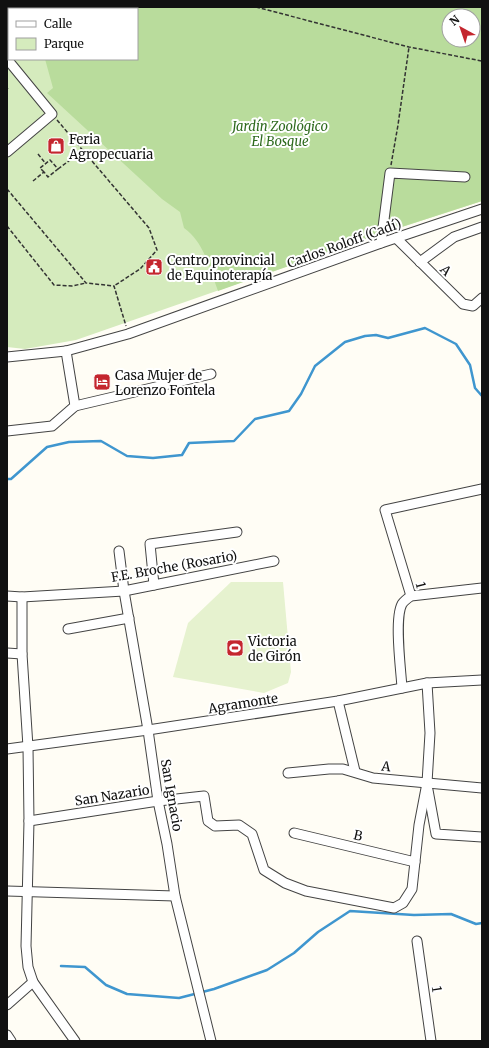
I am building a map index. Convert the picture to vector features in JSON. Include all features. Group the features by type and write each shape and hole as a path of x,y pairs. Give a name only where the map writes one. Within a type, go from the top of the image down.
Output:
{"street":[{"path":"7,59 52,114 7,152"},
{"path":"381,243 390,173 465,177"},
{"name":"Carlos Roloff (Cadí)","path":"7,357 66,351 128,334 381,243 482,209"},
{"path":"420,262 454,237 482,227"},
{"name":"A","path":"396,238 463,304 473,306 482,298"},
{"path":"66,351 75,406"},
{"path":"7,431 52,426 75,406 211,374"},
{"name":"1","path":"402,688 399,613 402,603 411,596 385,510 482,489"},
{"path":"154,585 150,544 237,532"},
{"name":"San Ignacio","path":"119,551 124,591 148,730 158,801 167,844 175,896 211,1041"},
{"name":"F.E. Broche (Rosario)","path":"7,596 22,597 124,591 274,561"},
{"path":"411,596 482,588"},
{"path":"22,597 22,654 28,747 29,821 26,946 28,967 34,982 75,1041"},
{"path":"68,629 129,618"},
{"path":"7,653 22,654"},
{"name":"Agramonte","path":"7,749 148,730 338,701 427,683 482,680"},
{"path":"415,862 419,825 427,783 430,733 427,683"},
{"path":"338,701 355,771"},
{"name":"A","path":"288,773 343,768 373,778 482,788"},
{"path":"427,783 436,834 482,837"},
{"name":"San Nazario","path":"29,821 158,801 204,796 208,821 215,826 240,825 252,834 264,870 285,883 306,891 394,908 403,903 412,889 415,862"},
{"name":"B","path":"294,833 415,862"},
{"path":"7,891 175,896"},
{"name":"1","path":"417,941 431,1041"},
{"path":"7,1005 34,982"},
{"path":"7,1034 11,1041"}],"path":[{"path":"256,7 409,47 482,61"},
{"path":"390,173 409,47"},
{"path":"7,226 54,284 72,286 86,282 114,286 140,270 157,250 150,228 52,114"},
{"path":"38,154 46,164"},
{"path":"58,169 50,160 40,168 48,177 70,160"},
{"path":"33,181 44,172"},
{"path":"7,189 86,282"},
{"path":"114,286 128,334"}],"green space":[{"name":"Jardín Zoológico El Bosque","path":"7,7 482,7 482,201 377,235 76,340 25,349 7,347"},
{"name":"Jardín Zoológico El Bosque","path":"7,7 482,7 482,201 377,235 218,291 206,256 197,241 184,228 180,212 162,199 47,93 53,88 45,60 138,60 138,8 8,8"},
{"name":"Victoria de Girón","path":"231,582 283,582 291,672 288,683 264,693 173,677 188,623"}],"waterway":[{"path":"7,479 11,479 47,447 69,442 101,441 127,456 153,458 182,455 189,443 234,441 255,419 289,411 301,394 315,366 345,342 365,336 376,335 388,338 425,328 456,344 470,365 475,388 482,396"},
{"path":"61,966 85,967 106,985 127,994 179,998 214,989 267,970 294,953 318,932 350,911 414,915 451,914 476,924 482,923"}],"place":[{"name":"Feria Agropecuaria","path":"56,146"},
{"name":"Centro provincial de Equinoterapía","path":"154,267"},
{"name":"Casa Mujer de Lorenzo Fontela","path":"102,382"},
{"name":"Victoria de Girón","path":"235,648"}]}
